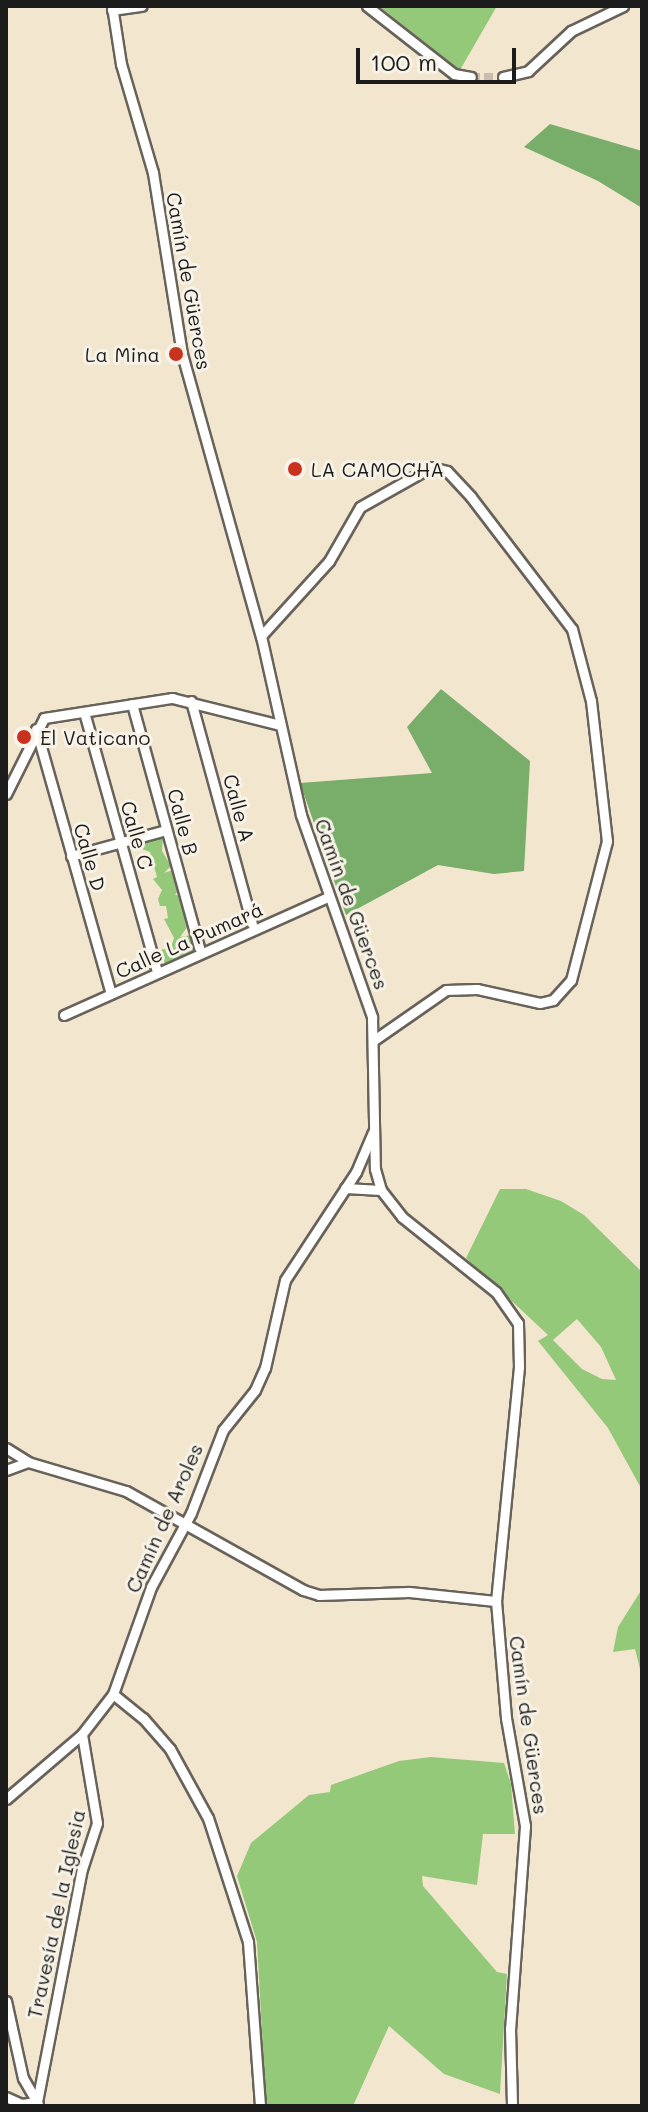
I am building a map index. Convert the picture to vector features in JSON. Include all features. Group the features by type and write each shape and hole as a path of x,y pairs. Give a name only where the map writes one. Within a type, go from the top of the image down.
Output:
{"street":[{"path":"112,8 142,6"},
{"path":"367,6 454,74 471,77"},
{"path":"503,77 528,71 571,31 623,6"},
{"name":"Camín de Güerces","path":"112,8 121,64 153,173 182,354 261,636 280,725 328,897 366,992 374,1040 373,1132 381,1190 402,1217 496,1292 518,1323 519,1367 496,1601 498,1662 525,1826 510,2028 512,2106"},
{"path":"261,636 329,561 360,507 431,467 447,471 511,545 572,629 576,643 591,701 607,841 571,980 553,1000 540,1003 477,989 446,990 374,1040"},
{"path":"6,794 44,718 132,704 191,701 280,725"},
{"name":"Calle A","path":"191,701 252,924"},
{"name":"Calle B","path":"132,704 199,948"},
{"name":"Calle C","path":"84,712 156,969"},
{"name":"Calle D","path":"36,729 111,994"},
{"path":"71,856 166,830"},
{"name":"Calle La Pumará","path":"64,1015 328,897"},
{"name":"Camín de Aroles","path":"6,1799 82,1734 113,1694 151,1587 185,1526 223,1430 255,1390 265,1368 285,1280 345,1188 373,1132"},
{"path":"345,1188 381,1190"},
{"path":"6,1448 28,1462 126,1491 185,1526 319,1595 409,1592 496,1601"},
{"path":"6,1470 28,1462"},
{"path":"113,1694 143,1718 170,1749 208,1818 248,1942 260,2106"},
{"name":"Travesía de la Iglesia","path":"37,2104 82,1869 97,1823 82,1734"},
{"path":"6,2001 23,2078 37,2104 21,2104 6,2097"}],"green space":[{"path":"379,6 497,6 460,70"},
{"path":"550,124 642,151 642,208 598,181 524,147"},
{"path":"441,689 530,761 524,871 494,874 438,865 346,915 300,783 432,773 407,727"},
{"path":"163,837 162,851 171,866 164,873 173,870 179,890 175,895 180,895 188,926 180,937 191,935 196,954 166,968 161,950 171,947 174,938 164,919 168,918 166,906 160,906 158,899 162,890 153,879 157,877 150,852 131,845"},
{"path":"500,1189 526,1189 561,1201 584,1215 642,1272 642,1490 608,1428 538,1341 548,1335 466,1258","holes":["577,1319 601,1347 616,1380 602,1379 582,1369 553,1340"]},
{"path":"642,1589 642,1677 635,1649 613,1652 618,1627"},
{"path":"431,1757 504,1763 511,1784 515,1834 483,1834 477,1885 422,1876 423,1886 497,1972 507,1974 500,2094 444,2074 389,2026 353,2106 266,2106 257,1942 237,1876 251,1843 309,1795 330,1792 331,1785 399,1761"}],"tunnel":[{"path":"471,77 503,77"}],"place":[{"name":"La Mina","path":"176,354"},
{"name":"LA CAMOCHA","path":"295,469"},
{"name":"El Vaticano","path":"24,737"}]}
